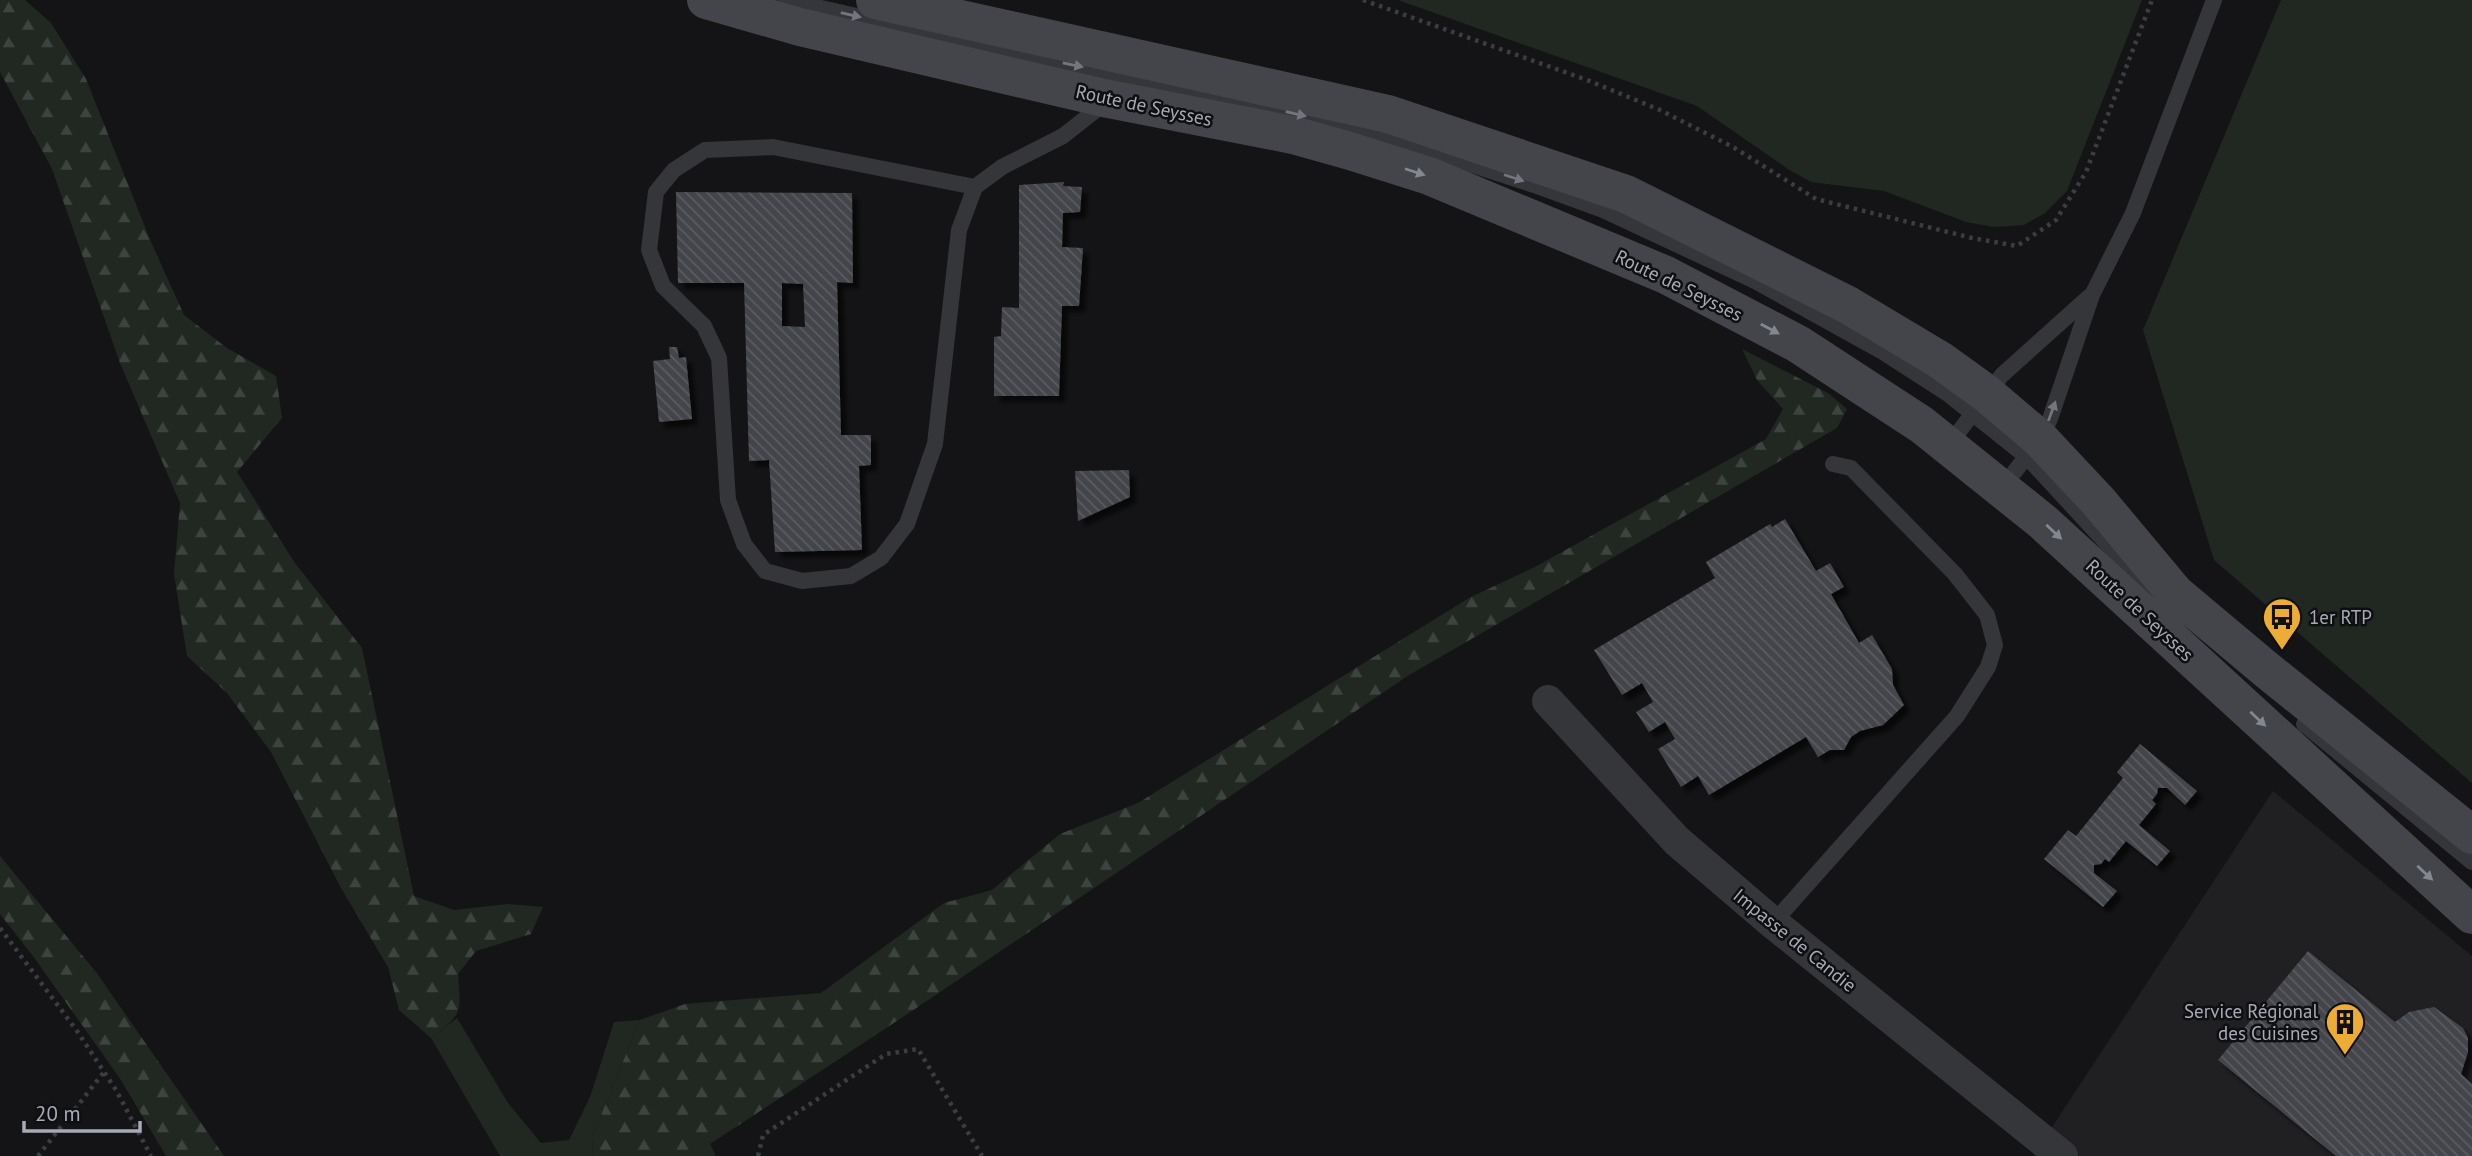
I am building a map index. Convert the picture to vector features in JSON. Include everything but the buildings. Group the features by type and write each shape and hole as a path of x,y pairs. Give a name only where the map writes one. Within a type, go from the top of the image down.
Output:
{"main road":[{"name":"Route de Seysses","path":"706,0 800,26 1115,76 1388,114 1626,194 1848,305 1940,360 1980,403 2099,502 2175,593 2267,671 2472,835"},
{"name":"Route de Seysses","path":"875,0 1441,181 1666,275 1798,344 1922,425 2043,522 2472,915"}],"street":[{"name":"Impasse de Candie","path":"1548,701 1676,841 1773,923 2062,1156"}],"lane":[{"name":"Route de Seysses","path":"785,0 1115,76 1362,129 1537,186 1603,210 1705,257 1980,403"},
{"path":"2002,488 2033,448 2050,419 2092,295 2133,213 2214,0"},
{"path":"975,187 773,147 705,150 674,170 656,192 649,250 663,286 704,326 719,358 728,500 744,544 765,571 802,581 851,576 881,558 907,524 935,444 960,230 975,187 1002,167 1063,136 1096,110 1115,76"},
{"path":"1948,446 2002,375 2092,295"},
{"name":"Route de Seysses","path":"2033,448 2163,605"},
{"path":"1773,923 1957,716 1988,667 1995,645 1987,615 1955,574 1851,468 1833,464"},
{"path":"2291,713 2472,862"}],"path":[{"path":"1363,0 1587,80 1660,110 1733,147 1816,199 1972,238 2017,246 2056,220 2087,172 2152,0"},
{"path":"0,928 77,1031 104,1072 151,1156"},
{"path":"758,1156 763,1135 886,1054 918,1049 982,1156"},
{"path":"38,1156 104,1072"}],"shaded area":[{"path":"2273,791 2472,956 2472,1156 2033,1156"}],"green space":[{"path":"0,0 25,0 51,23 86,79 151,242 184,315 227,348 276,376 282,418 237,472 295,563 362,648 414,896 454,910 508,904 543,907 531,934 476,951 458,974 458,1012 431,1038 399,1010 388,967 341,888 271,752 227,693 187,656 174,574 180,503 120,363 52,169 0,72"},
{"path":"1398,0 2142,0 2067,191 2045,213 2024,225 1994,227 1966,222 1884,191 1811,182 1697,106"},
{"path":"2281,0 2472,0 2472,783 2214,560 2143,330"},
{"path":"1742,349 1828,393 1847,409 1837,428 1409,675 915,1009 710,1144 716,1156 593,1156 592,1137 640,1020 685,1004 821,993 944,903 992,890 1060,834 1138,803 1469,598 1533,568 1766,439 1783,409 1757,380"},
{"path":"0,856 96,972 224,1156 166,1156 121,1080 0,914"},
{"path":"457,1018 508,1103 541,1143 569,1140 590,1097 614,1022 640,1020 592,1137 593,1156 500,1156 431,1038"}],"place":[{"name":"1er RTP","path":"2282,651"},
{"name":"Service Régional des Cuisines","path":"2345,1056"}]}
